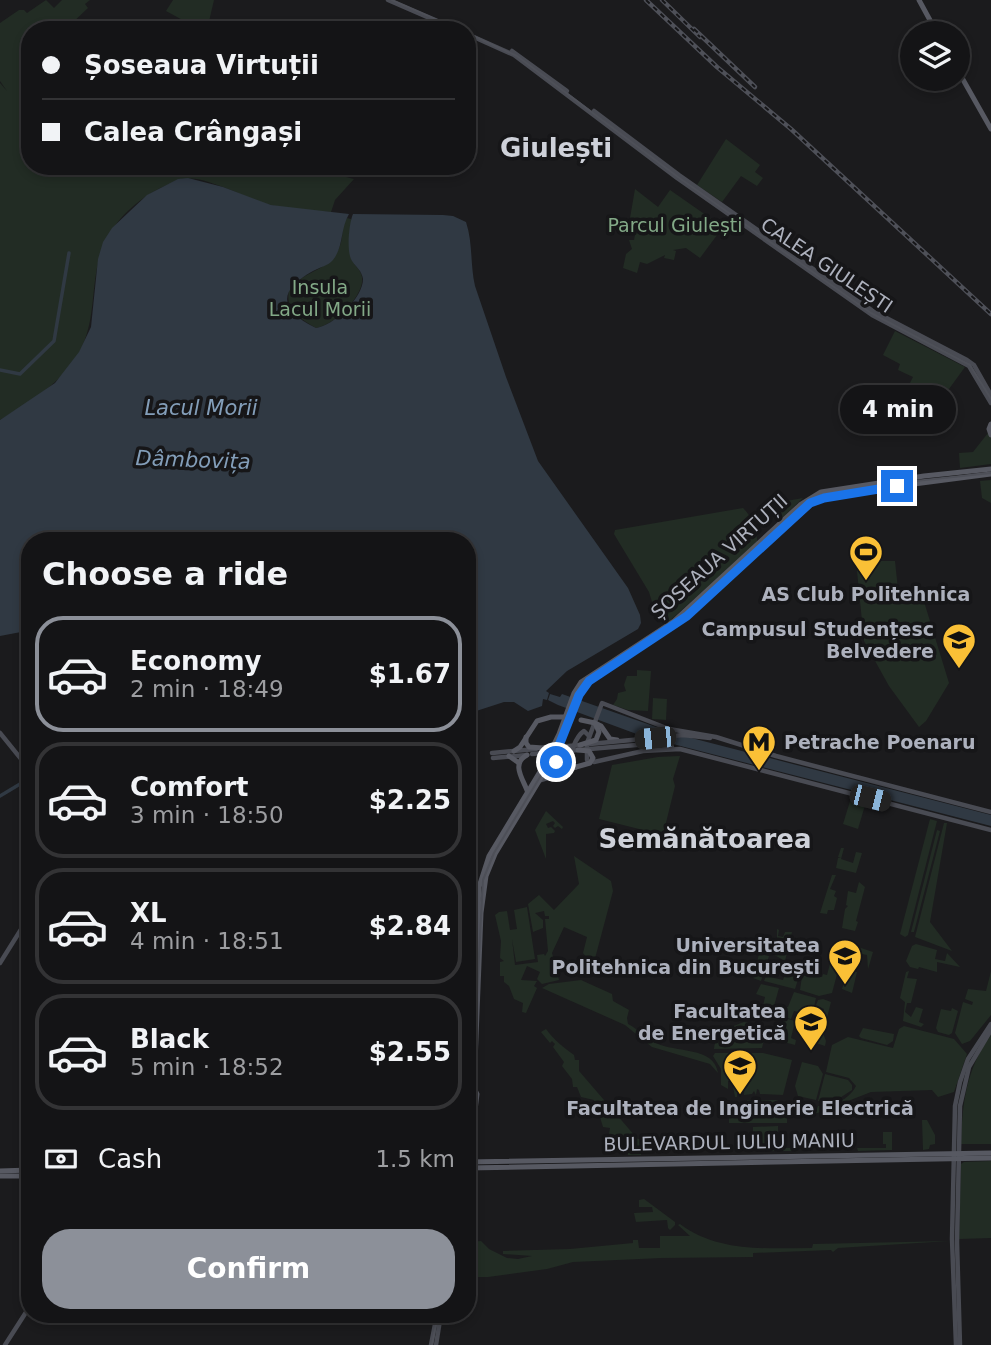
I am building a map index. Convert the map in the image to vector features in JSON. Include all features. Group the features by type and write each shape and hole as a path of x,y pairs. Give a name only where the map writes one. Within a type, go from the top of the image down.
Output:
{"main road":[{"path":"388,0 436,21"},
{"name":"CALEA GIULEȘTI","path":"395,0 442,21"},
{"path":"919,0 930,21"},
{"name":"CALEA GIULEȘTI","path":"476,36 516,53 679,175 873,312 967,359 974,365 991,395"},
{"name":"CALEA GIULEȘTI","path":"476,37 514,55 677,178 872,315 969,366 991,403"},
{"path":"969,91 991,130"},
{"path":"990,433 991,424"},
{"path":"925,479 991,472"},
{"path":"925,479 991,472"},
{"path":"925,479 991,472"},
{"name":"ȘOSEAUA VIRTUȚII","path":"569,714 579,685 589,675 684,613 800,505 822,495 925,479"},
{"path":"587,760 586,745 600,704 603,703 666,728 712,736 756,751"},
{"path":"495,765 509,755 537,721 569,714"},
{"path":"569,714 581,720 595,721 610,739 623,741"},
{"path":"555,774 550,771 569,714"},
{"path":"557,718 564,730"},
{"path":"476,997 484,882 495,854 564,730 573,722 581,720"},
{"path":"579,747 597,738 599,730 595,721"},
{"path":"579,767 569,762 571,754 581,732 586,732 589,736"},
{"path":"0,733 21,759"},
{"path":"543,748 493,756 529,754 683,735 710,738 991,812"},
{"path":"526,737 529,747 648,744 680,749 991,830"},
{"path":"524,783 590,763 593,758 589,751 579,747"},
{"path":"555,755 559,768 566,770 643,751 680,749"},
{"path":"528,793 520,778 519,764 521,758 529,754"},
{"path":"509,755 519,764"},
{"path":"476,940 479,887 489,856 555,755"},
{"path":"587,760 594,762"},
{"path":"579,767 587,760"},
{"path":"0,965 21,931"},
{"path":"958,1345 954,1118 960,1082 970,1054 991,1024"},
{"path":"956,1156 964,1083 979,1048 991,1030"},
{"name":"BULEVARDUL IULIU MANIU","path":"476,1163 991,1155"},
{"name":"BULEVARDUL IULIU MANIU","path":"476,1162 812,1159"},
{"path":"0,1174 21,1173"},
{"path":"5,1345 21,1320"},
{"path":"433,1345 437,1323"}],"green space":[{"path":"46,0 54,8 62,0 90,0 85,4 88,8 74,21 21,21 21,175 342,175 354,179 335,200 331,212 275,206 194,179 171,183 143,199 119,221 102,248 88,329 73,363 44,391 0,420 0,83 7,91 0,81 0,23 19,10 27,13"},
{"path":"173,0 214,0 209,21 184,21 166,11"},
{"path":"726,139 760,165 755,172 763,178 757,186 741,176 722,202 697,185"},
{"name":"Parcul Giulești","path":"635,189 658,207 670,190 723,227 700,258 686,248 673,250 676,251 674,260 664,258 665,255 647,264 640,262 637,273 623,268 626,254 632,249 629,240 634,240 638,220 630,218"},
{"name":"Insula Lacul Morii","path":"347,218 351,219 352,224 351,258 359,269 362,285 347,309 331,322 316,328 291,308 289,290 335,256"},
{"path":"895,331 965,367 930,415 902,399 913,377 898,370 900,364 883,355"},
{"path":"988,433 991,438 991,464 960,468 959,453 973,452"},
{"path":"991,480 991,503 982,498 980,481"},
{"path":"803,498 780,520 764,507 764,505"},
{"path":"743,508 754,525 757,543 666,624 662,623 656,615 649,592 614,534 615,530"},
{"path":"856,561 895,561 899,599 922,595 949,683 926,721 919,727 889,686 864,641"},
{"path":"637,670 651,671 648,711 628,710 613,705 618,693 626,691 624,685 627,676 637,676"},
{"path":"653,698 667,699 666,720 652,719"},
{"path":"680,756 663,835 599,819 612,765"},
{"path":"851,798 866,802 858,829 843,824"},
{"path":"546,811 563,827 555,828 553,821 546,824 555,831 546,834 546,859 535,830"},
{"path":"930,819 937,821 908,935 905,937 900,934"},
{"path":"944,823 947,823 930,922 952,951 915,937"},
{"path":"937,830 940,831 914,932 911,932"},
{"path":"841,848 844,848 841,859 853,863 856,852 862,853 856,873 836,868 838,858 841,858 838,857"},
{"path":"574,856 611,881 613,891 593,966 583,953 587,937 564,927 552,953 559,980 542,984 537,979 540,972 527,966 521,980 537,981 534,986 537,988 526,1013 522,1012 523,1003 514,999 509,986 504,982 504,976 500,976 500,962 504,961 500,958 501,941 495,915 507,911 510,930 517,929 514,910 527,907 535,959 516,962 512,939 515,965 538,962 537,955 545,956 548,951 545,919 549,919 549,916 545,916 544,911 535,913 543,920 543,928 533,932 528,904 539,895 554,910 579,884"},
{"path":"832,875 836,875 830,889 836,891 834,910 828,910 827,914 820,913"},
{"path":"859,882 865,887 855,931 842,928 845,909 848,906 848,891 856,893"},
{"path":"777,929 778,936 783,937 785,932 792,932 785,961 771,953 777,939"},
{"path":"916,944 937,950 935,959 945,961 947,953 960,967 937,962 937,972 910,967 906,961 912,946"},
{"path":"855,946 873,952 868,969 867,955 862,954 860,960 854,959 851,971 857,972 852,993 842,989"},
{"path":"833,952 843,952 832,993 819,996 800,990 803,969 822,977 823,974 827,975"},
{"path":"759,954 769,956 761,981 753,978"},
{"path":"795,963 802,967 795,989 764,981 766,976 783,980 785,974 780,972 782,967 790,969"},
{"path":"909,971 907,978 917,979 911,1003 907,1003 905,1012 911,1017 916,1007 923,1009 919,1022 924,1024 921,1027 903,1021 905,1002 900,998 906,972"},
{"path":"991,971 991,1015 970,1041 962,1044 955,1033 963,1002 972,1005 973,1002 965,999 968,989 986,991"},
{"path":"581,980 612,994 613,1001 629,1010 628,1024 649,1039 664,1046 702,1054 715,1064 718,1073 710,1064 652,1047 625,1025 542,988 549,984"},
{"path":"761,984 779,988 772,1013 762,1010 765,997 756,994"},
{"path":"794,992 816,998 812,1015 794,1011 791,1019 774,1014 777,1006 788,1007"},
{"path":"818,1000 831,1002 823,1033 825,1046 813,1042 817,1037 824,1009 816,1005"},
{"path":"952,1008 958,1011 952,1033 949,1035 938,1032 936,1028 941,1009 951,1011"},
{"path":"784,1018 795,1021 791,1038 796,1040 795,1045 769,1038 771,1030 780,1032"},
{"path":"744,1022 767,1027 762,1048 714,1049 720,1034"},
{"path":"904,1026 954,1039 967,1054 954,1092 938,1097 932,1090 871,1092 815,1114 818,1106 840,1101 856,1086 849,1078 826,1072 832,1045 848,1037 893,1048 899,1029"},
{"path":"863,1028 894,1034 893,1041 887,1045 861,1038 859,1036"},
{"path":"546,1029 559,1044 574,1055 575,1060 579,1060 579,1071 635,1136 644,1139 641,1155 628,1155 627,1145 602,1144 602,1135 609,1134 610,1128 603,1127 599,1114 594,1114 594,1100 581,1097 577,1087 573,1087 572,1079 562,1066 564,1062 553,1047 555,1044 552,1041 550,1043 541,1032"},
{"path":"991,1035 991,1144 961,1144 967,1087 976,1061"},
{"path":"715,1053 763,1053 792,1060 783,1095 760,1094 757,1089 756,1095 754,1091 744,1095 745,1072 731,1072 731,1079 737,1080 735,1097 732,1081 728,1081 728,1089 721,1085 721,1069 713,1056"},
{"path":"802,1062 818,1066 823,1074 816,1100 798,1096 795,1086"},
{"path":"825,1074 848,1080 852,1090 832,1103 818,1101"},
{"path":"747,1100 779,1100 773,1102 773,1116 785,1116 787,1113 787,1123 729,1123 729,1109 747,1107"},
{"path":"922,1120 927,1120 935,1135 935,1144 923,1150"},
{"path":"778,1126 778,1148 792,1148 796,1133 797,1146 794,1147 797,1151 753,1149 753,1127"},
{"path":"883,1132 892,1132 892,1150 858,1151 857,1148 886,1148 886,1144 883,1144"},
{"path":"991,1161 991,1238 959,1239 961,1164"},
{"path":"644,1199 675,1222 670,1230 667,1220 636,1222 634,1213 653,1212 652,1207 639,1207 639,1200"},
{"path":"678,1225 711,1240 760,1248 950,1241 838,1248 833,1252 753,1253 753,1257 573,1262 547,1269 476,1277 476,1241 481,1241 489,1249 507,1258 518,1259 532,1256 503,1254 503,1251 570,1249 633,1243 633,1240 638,1240 639,1248 660,1248 660,1236 690,1236"}],"water":[{"name":"Lacul Morii","path":"188,178 223,187 271,205 349,214 333,260 301,278 288,293 289,307 316,328 331,322 346,310 362,286 362,276 349,251 349,230 353,214 443,215 466,222 475,286 538,461 628,588 640,615 641,623 638,629 567,671 546,691 549,693 547,700 543,699 542,706 528,711 514,702 504,702 476,711 476,532 21,532 21,632 0,636 0,420 55,383 79,352 91,327 98,259 103,242 112,228 147,195 178,179"},
{"path":"550,694 560,697 562,694 676,734 991,815 991,826 642,736 558,705 548,700"}],"waterway":[{"path":"0,370 20,374 54,341 69,253"},
{"path":"0,796 21,783"}],"tram line":[{"path":"392,0 440,21"},
{"path":"476,37 517,56 678,177 871,313 970,365 991,399"},
{"path":"476,1013 483,880 494,853 554,754 583,686 685,616 814,499 896,483 991,473"},
{"path":"432,1345 436,1323"}],"railway":[{"path":"646,0 717,67 791,129 991,314"},
{"path":"662,0 700,37"},
{"path":"694,29 755,87"}],"place":[{"name":"AS Club Politehnica","path":"866,582"},
{"name":"Campusul Studențesc Belvedere","path":"959,670"},
{"name":"Petrache Poenaru","path":"759,772"},
{"name":"Universitatea Politehnica din București","path":"845,986"},
{"name":"Facultatea de Energetică","path":"811,1052"},
{"name":"Facultatea de Inginerie Electrică","path":"740,1096"}],"district":[{"name":"Giulești","path":"556,148"},
{"name":"Semănătoarea","path":"705,839"}],"route":[{"path":"556,762 556,753 578,697 589,681 676,625 810,503 824,498 897,486"}],"water label":[{"name":"Dâmbovița","path":"193,460"}]}
